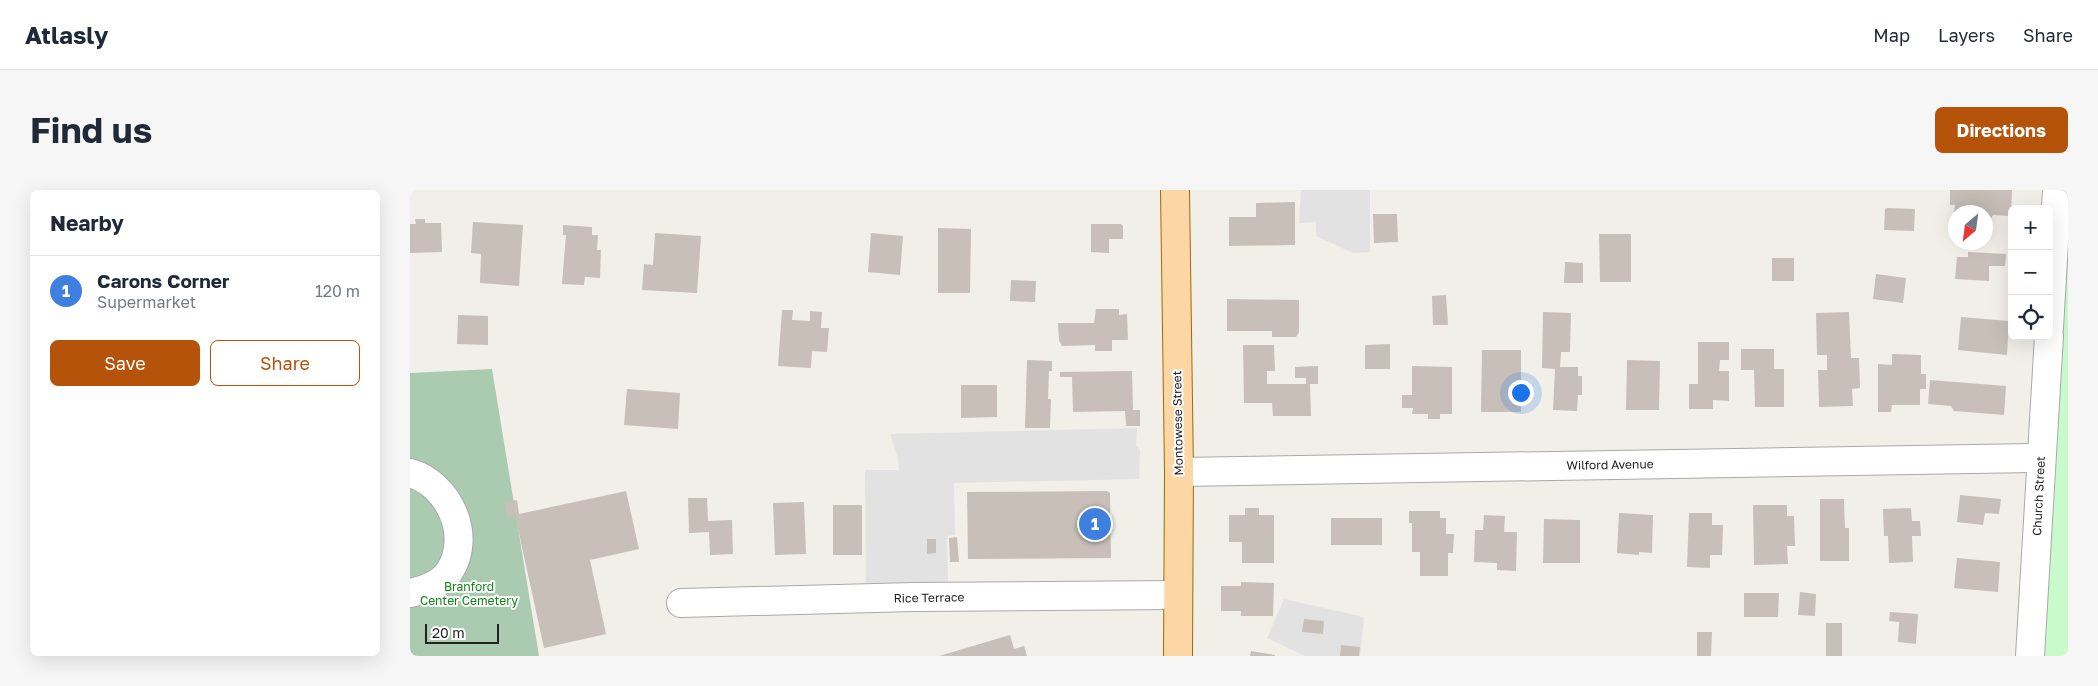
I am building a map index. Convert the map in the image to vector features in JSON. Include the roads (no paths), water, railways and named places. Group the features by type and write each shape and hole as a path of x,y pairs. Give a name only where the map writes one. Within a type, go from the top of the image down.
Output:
{"main road":[{"name":"Montowese Street","path":"1175,190 1178,656"}],"street":[{"path":"2051,295 2057,190"},
{"name":"Church Street","path":"2030,656 2049,340"},
{"name":"Wilford Avenue","path":"1178,472 2041,458"},
{"path":"410,473 421,476 434,484 444,496 454,513 458,536 457,556 449,572 440,582 426,589 410,593"},
{"name":"Rice Terrace","path":"681,603 913,597 1177,595"}],"place":[{"name":"Carons Corner","path":"1095,524"}],"park label":[{"name":"Branford Center Cemetery","path":"469,594"}]}
